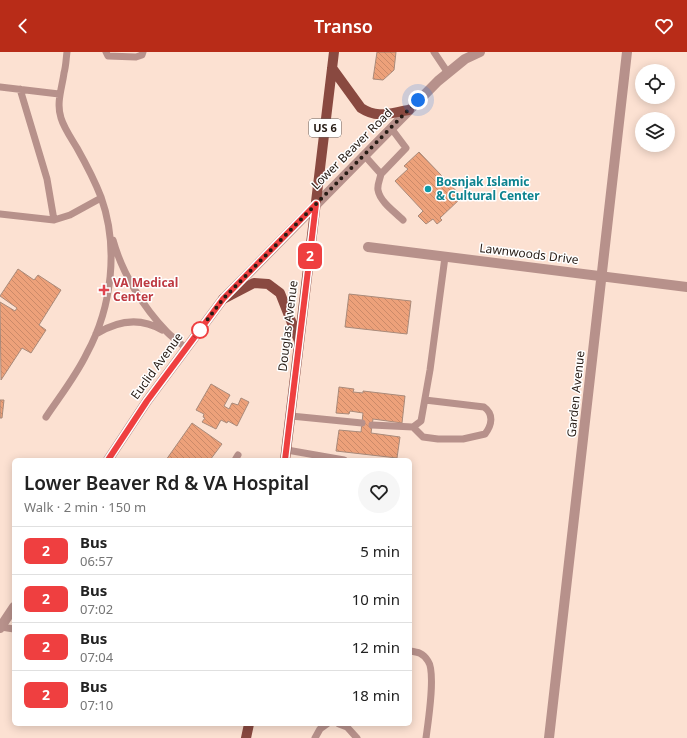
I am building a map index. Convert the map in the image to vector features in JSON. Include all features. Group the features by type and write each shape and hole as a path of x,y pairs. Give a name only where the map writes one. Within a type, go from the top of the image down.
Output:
{"main road":[{"name":"Douglas Avenue","path":"286,455 334,52"},
{"path":"332,68 361,108 367,112 377,115 408,110"},
{"path":"223,299 254,283 268,284 280,293 299,342"},
{"path":"246,738 249,726"}],"street":[{"name":"Lower Beaver Road","path":"316,204 438,81 465,59 480,52"},
{"name":"Garden Avenue","path":"549,738 627,52"},
{"name":"Euclid Avenue","path":"109,458 147,401 223,299 316,204"},
{"name":"Lawnwoods Drive","path":"368,247 687,287"},
{"path":"0,628 12,610"}],"lane":[{"path":"67,52 65,73 59,94 61,117 92,174 119,257 132,285 148,310 168,333 186,348"},
{"path":"106,52 108,56 136,57 142,55 143,52"},
{"path":"434,52 448,73"},
{"path":"0,86 59,94"},
{"path":"20,89 47,179 54,220"},
{"path":"391,128 406,148 381,174 377,188 383,201 403,220"},
{"path":"364,155 381,174"},
{"path":"0,214 54,220 70,215 101,198"},
{"path":"46,417 83,360 96,334 106,303 110,279 111,252 107,219"},
{"path":"413,427 421,421 425,400 445,257"},
{"path":"96,334 108,327 123,322 139,321 154,325 168,333"},
{"path":"372,424 413,427 423,436 438,439 463,439 485,434 490,427 491,418 489,410 484,406 425,400"},
{"path":"291,416 362,423"},
{"path":"286,455 317,458"},
{"path":"0,628 12,629"},
{"path":"412,651 420,652 430,662 432,676 426,738"},
{"path":"315,738 320,729 324,726"},
{"path":"344,726 357,738"}],"building":[{"path":"377,52 396,52 394,70 383,80 373,79"},
{"name":"Bosnjak Islamic & Cultural Center","path":"419,152 462,197 440,218 442,220 437,224 433,219 426,224 418,216 423,211 395,181 408,169 404,166"},
{"path":"18,269 34,280 38,275 61,290 39,325 46,330 31,353 22,348 1,380 0,302 15,311 17,308 0,296"},
{"path":"349,294 411,301 407,334 345,327"},
{"path":"211,384 230,395 224,406 229,409 232,403 238,405 241,398 249,402 237,426 228,421 227,423 221,420 216,429 202,422 205,418 203,417 204,414 196,410"},
{"path":"339,387 354,389 353,392 363,393 363,391 405,396 402,423 373,419 371,433 400,437 397,458 336,451 339,430 361,432 363,413 350,411 349,414 336,413"},
{"path":"0,400 4,400 2,418 0,418"},
{"path":"192,423 222,444 212,458 167,458"}],"bus line":[{"name":"2","path":"109,458 147,401 223,299 316,204 285,458"}],"place":[{"name":"Bosnjak Islamic & Cultural Center","path":"428,189"},
{"name":"VA Medical Center","path":"104,290"}],"route":[{"path":"200,330 195,336 223,299 418,100"}]}
